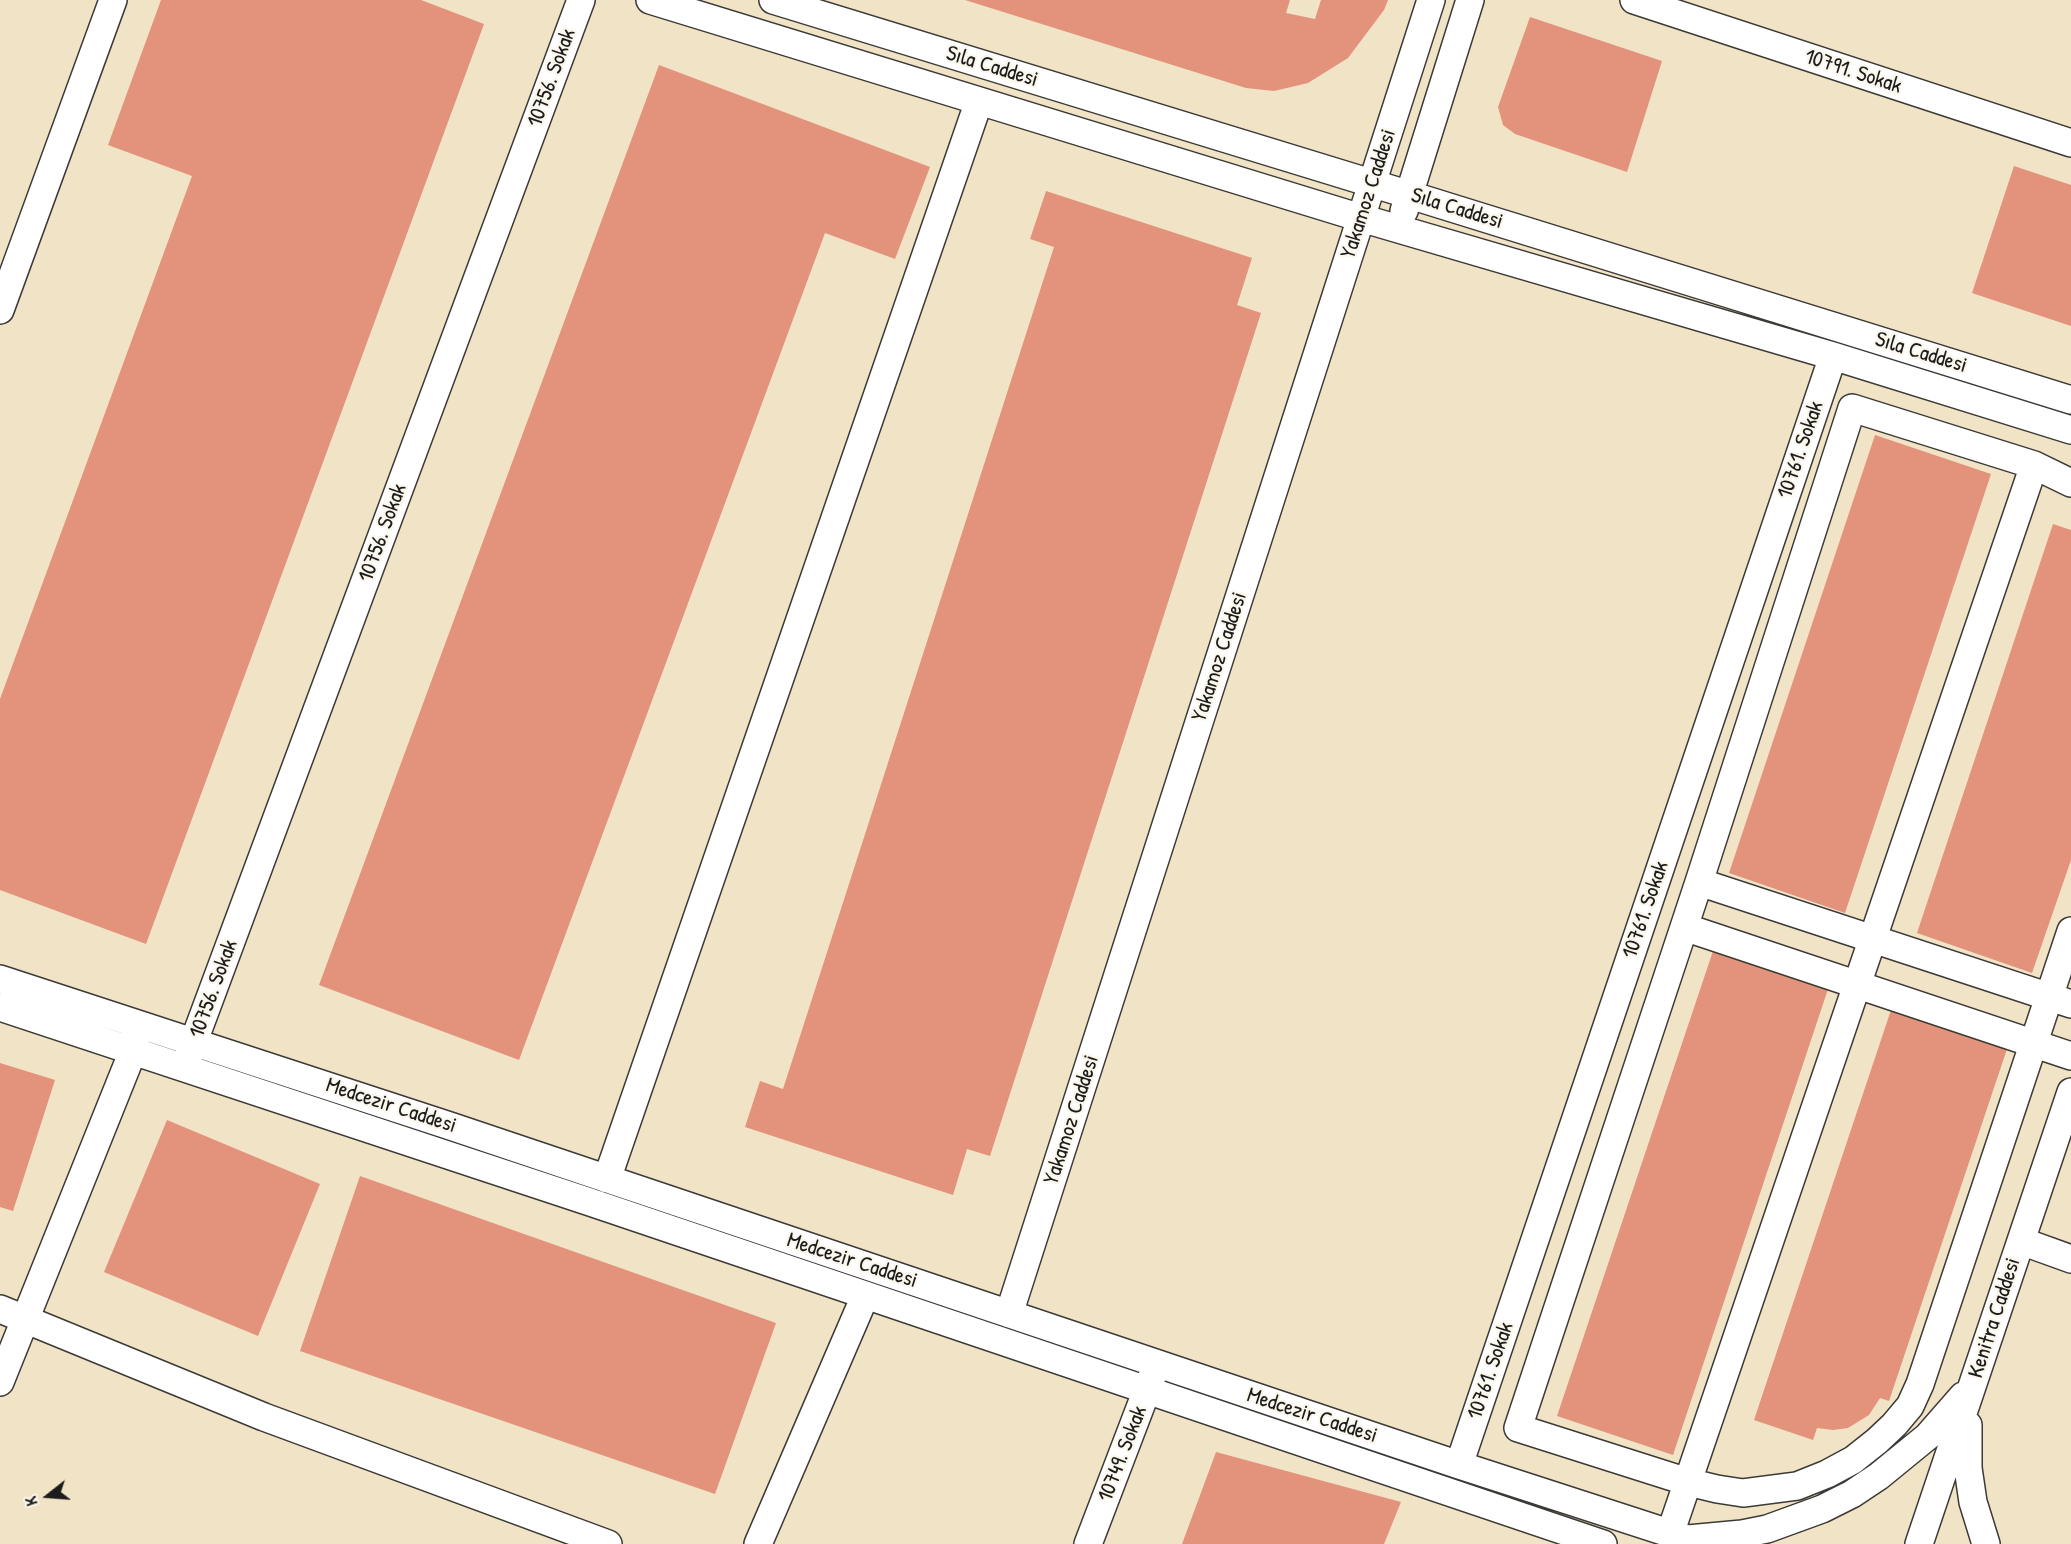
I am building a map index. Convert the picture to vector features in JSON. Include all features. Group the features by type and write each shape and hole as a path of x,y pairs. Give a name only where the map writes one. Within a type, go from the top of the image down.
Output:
{"street":[{"path":"0,310 113,0"},
{"name":"10756. Sokak","path":"190,1054 581,0"},
{"path":"650,0 1361,218 1833,356 2071,430"},
{"name":"Sıla Caddesi","path":"773,0 2071,400"},
{"name":"Yakamoz Caddesi","path":"1009,1314 1431,0"},
{"name":"Yakamoz Caddesi","path":"1398,229 1470,0"},
{"name":"10791. Sokak","path":"1634,0 2071,143"},
{"path":"607,1179 980,101"},
{"name":"10761. Sokak","path":"1459,1465 1833,356"},
{"path":"2071,483 2034,465 1852,408 1699,882 1518,1428 1688,1482 1743,1492 1797,1486 1853,1460 1877,1441 1910,1406 1924,1373 2033,1043 2060,1000 2071,931"},
{"path":"1973,1383 1928,1436 1879,1476 1852,1494 1822,1509 1767,1528 1742,1534 1687,1539 1688,1482 2034,465"},
{"path":"1699,882 2060,1000"},
{"path":"1684,927 2071,1056"},
{"name":"Medcezir Caddesi","path":"0,979 138,1024 190,1054 865,1296 1603,1544"},
{"name":"Medcezir Caddesi","path":"0,1007 133,1051 190,1054 607,1179 1459,1465 1687,1539"},
{"path":"0,1382 133,1051 138,1024"},
{"name":"Kenitra Caddesi","path":"1919,1544 2071,1092"},
{"path":"2021,1241 2071,1259"},
{"path":"759,1544 865,1296"},
{"path":"0,1309 264,1417 608,1544"},
{"name":"10749. Sokak","path":"1088,1544 1148,1392 1156,1364"},
{"path":"1973,1383 1967,1431 1968,1468 1973,1502 1986,1544"}],"building":[{"path":"161,0 421,0 484,24 146,944 0,890 0,699 192,176 108,145"},
{"path":"965,0 1290,0 1286,13 1315,19 1321,0 1388,0 1384,10 1348,58 1308,83 1274,91 1246,88"},
{"path":"1530,17 1662,61 1627,172 1515,134 1503,125 1498,107"},
{"path":"659,65 930,167 895,259 825,233 519,1060 319,985"},
{"path":"2014,166 2071,185 2071,326 1972,293"},
{"path":"1046,191 1252,258 1237,305 1261,313 990,1156 967,1149 953,1195 745,1127 760,1081 783,1089 1054,247 1030,239"},
{"path":"1875,435 1991,474 1845,913 1729,873"},
{"path":"2053,524 2071,530 2071,860 2032,973 1917,933"},
{"path":"1714,948 1829,986 1673,1455 1557,1416"},
{"path":"1891,1010 2007,1049 1889,1401 1880,1398 1869,1415 1848,1428 1833,1430 1817,1428 1813,1440 1754,1420"},
{"path":"0,1063 55,1080 13,1211 0,1207"},
{"path":"167,1120 320,1184 258,1336 104,1272"},
{"path":"360,1176 776,1323 715,1494 300,1351"},
{"path":"1216,1452 1401,1502 1384,1544 1182,1544"}]}
